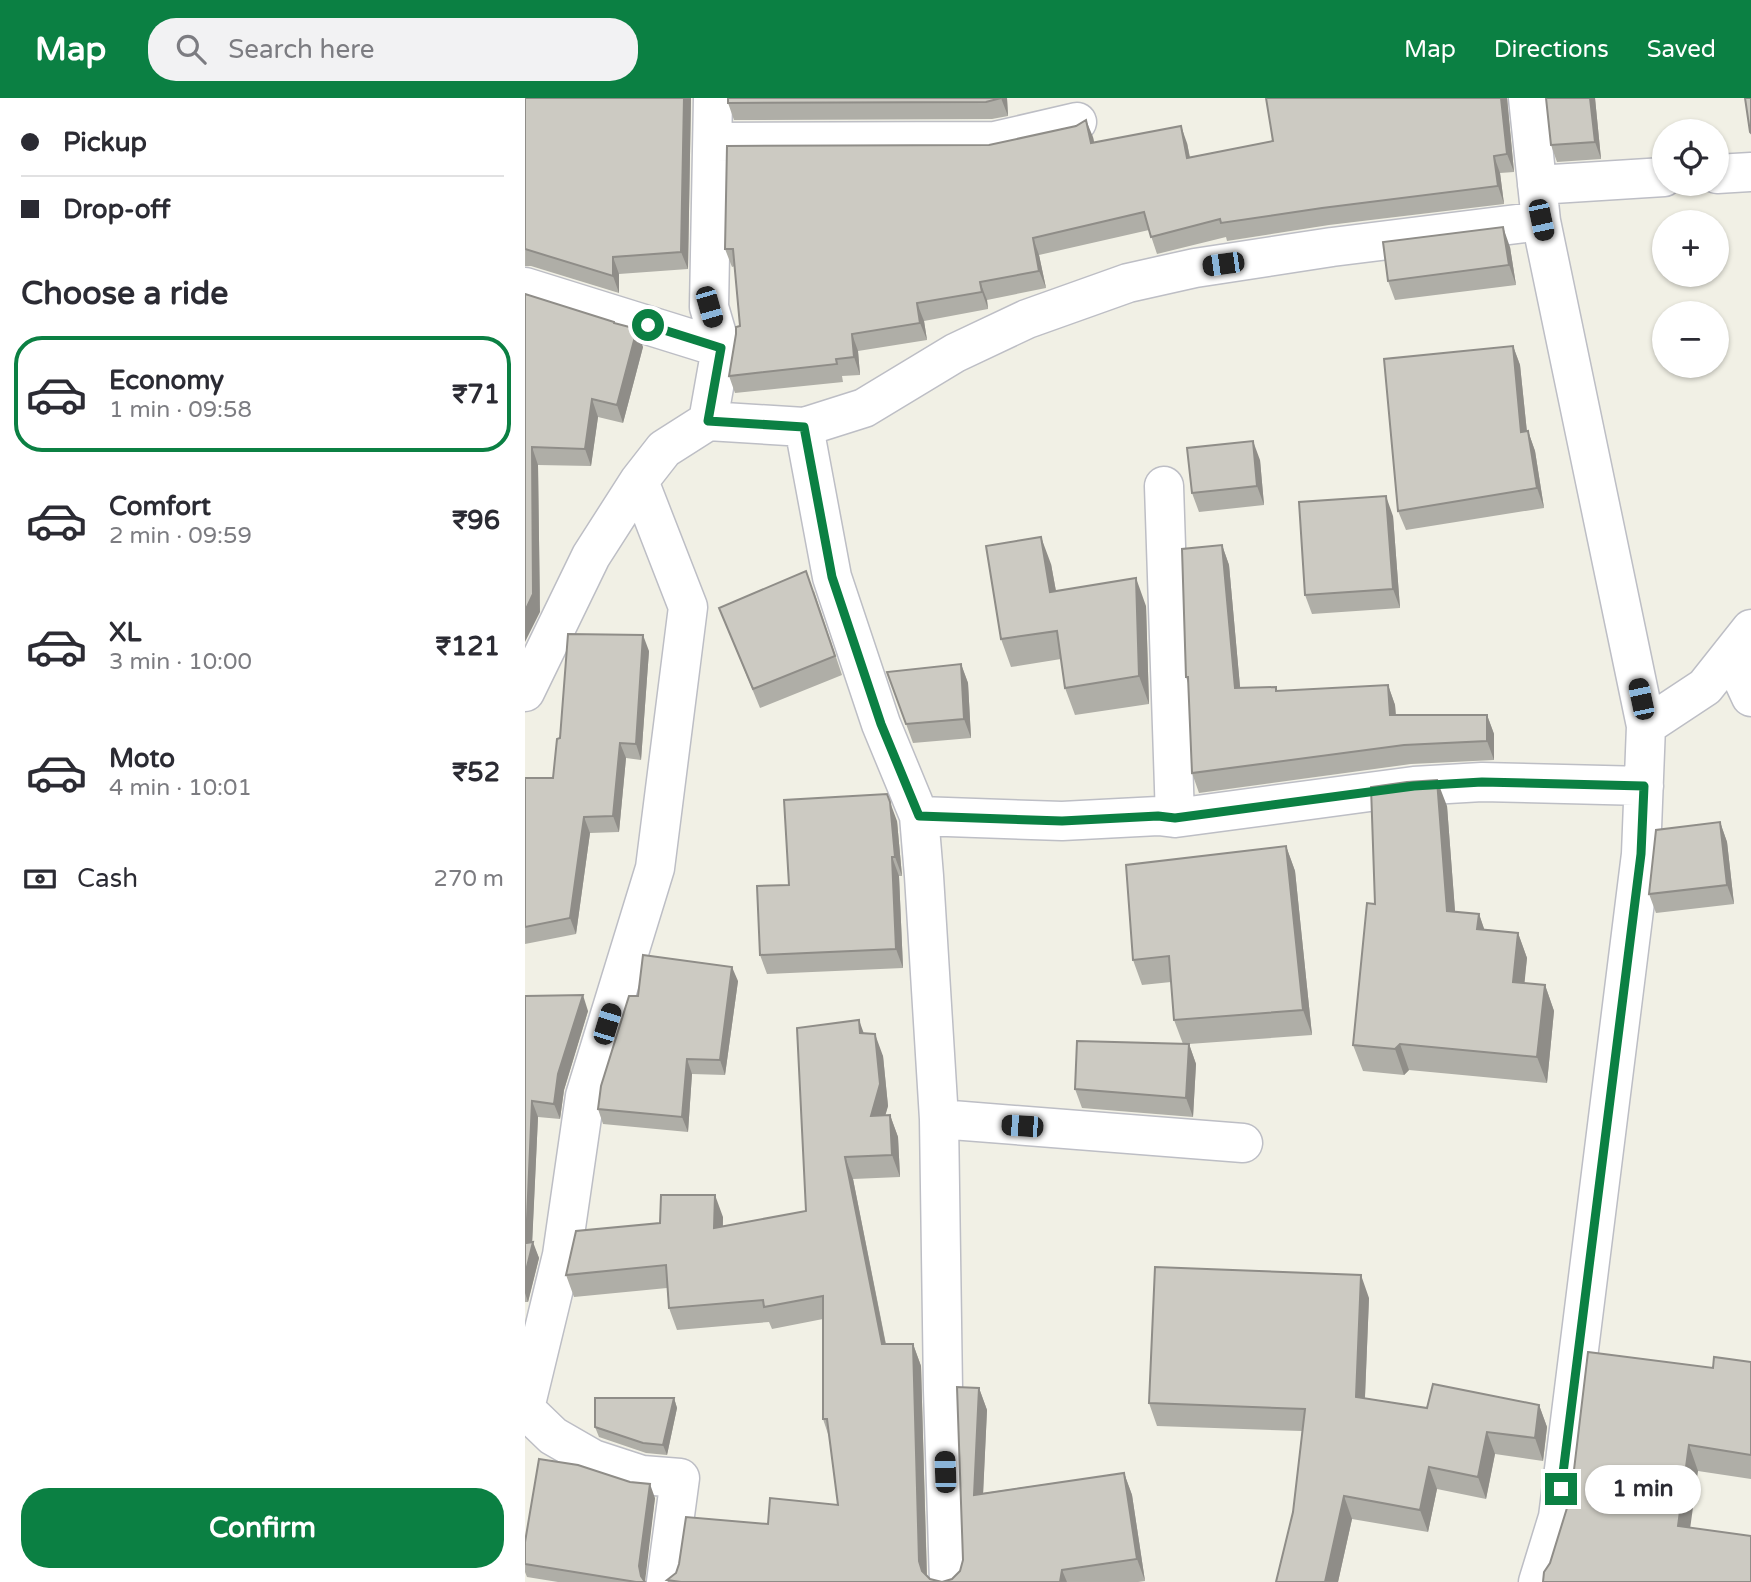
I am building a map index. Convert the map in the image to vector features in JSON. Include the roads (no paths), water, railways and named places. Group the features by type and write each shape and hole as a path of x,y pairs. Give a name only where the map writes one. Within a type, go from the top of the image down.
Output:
{"street":[{"path":"708,421 721,348 709,307 713,98"},
{"path":"1528,98 1539,203 1646,726 1641,854 1558,1517 1538,1582"},
{"path":"713,142 995,142 1077,122"},
{"path":"1729,173 1751,172"},
{"path":"525,692 591,556 639,481 664,449 708,421 804,427 864,408 955,353 1027,319 1128,283 1195,268 1291,254 1652,179"},
{"path":"525,286 721,348"},
{"path":"804,427 832,577 881,724 919,816 939,1119 949,1582"},
{"path":"639,481 688,607 655,868 585,1096 562,1255 525,1409 553,1436 593,1459 642,1475 680,1478 666,1582"},
{"path":"1164,486 1175,818"},
{"path":"1646,726 1705,687 1741,641"},
{"path":"1741,641 1751,697"},
{"path":"919,816 1062,821 1158,816 1175,818 1414,786 1482,782 1644,786"},
{"path":"939,1119 1243,1143"}]}
